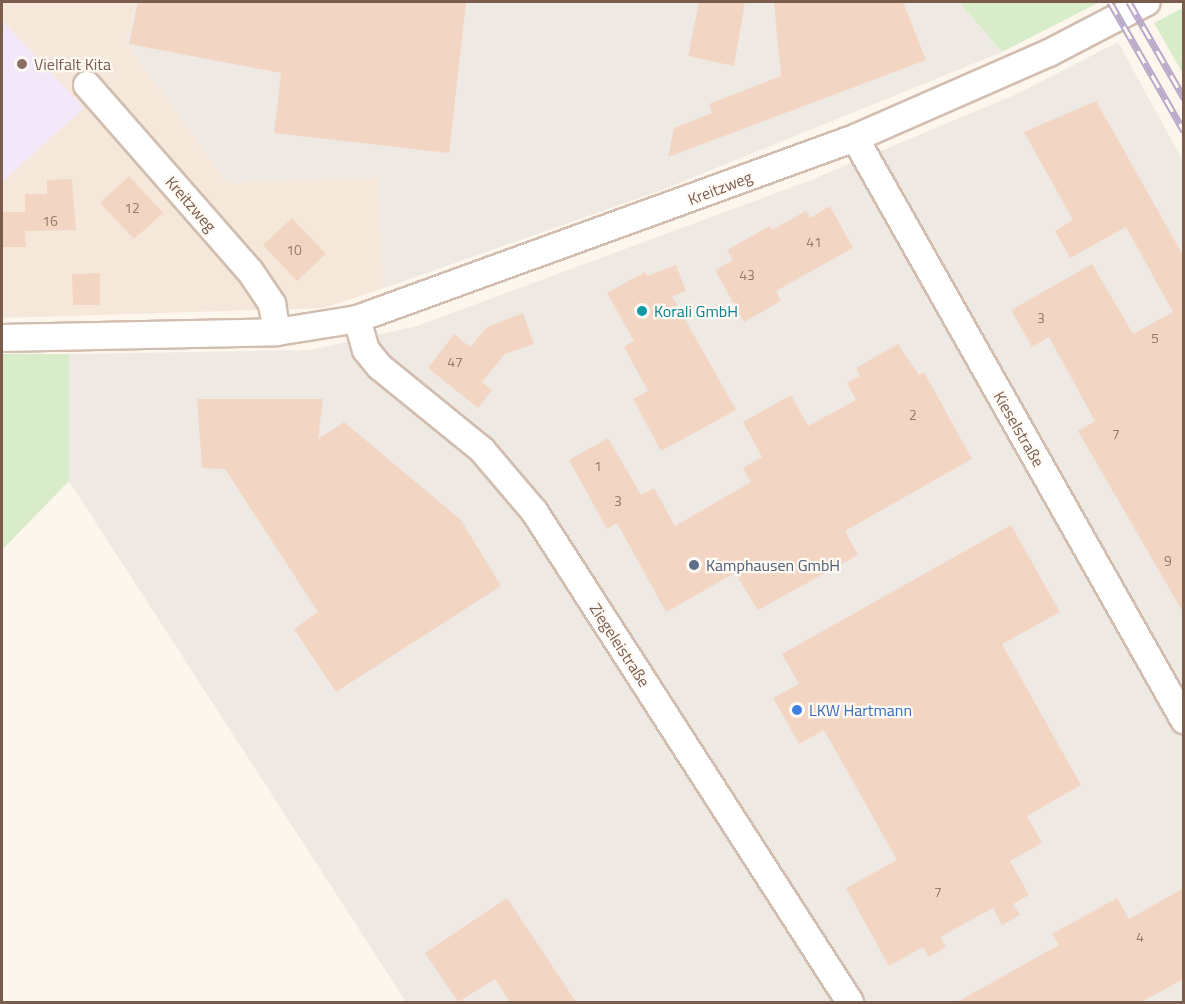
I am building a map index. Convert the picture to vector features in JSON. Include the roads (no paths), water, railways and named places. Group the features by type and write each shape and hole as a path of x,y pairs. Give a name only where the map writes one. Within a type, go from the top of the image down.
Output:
{"street":[{"name":"Kreitzweg","path":"2,338 277,332 357,319 855,138 1039,57 1147,2"},
{"name":"Kreitzweg","path":"87,85 250,271 272,304 277,332"},
{"name":"Kieselstraße","path":"855,138 1184,720"},
{"name":"Ziegeleistraße","path":"357,319 366,350 380,367 482,450 534,511 850,1002"}],"railway":[{"path":"1110,2 1184,131"},
{"path":"1129,2 1184,98"}],"place":[{"name":"Vielfalt Kita","path":"22,64"},
{"name":"Korali GmbH","path":"642,311"},
{"name":"Kamphausen GmbH","path":"694,565"},
{"name":"LKW Hartmann","path":"797,710"}]}
